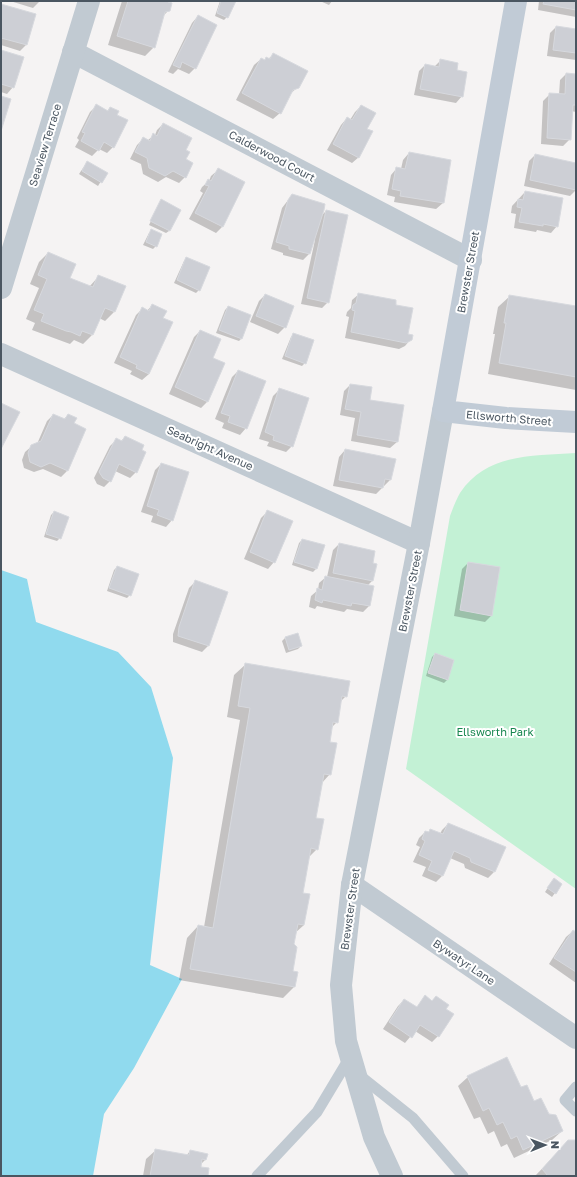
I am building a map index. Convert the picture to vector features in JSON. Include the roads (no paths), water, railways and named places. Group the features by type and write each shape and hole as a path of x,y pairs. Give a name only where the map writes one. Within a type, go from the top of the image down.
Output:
{"street":[{"name":"Seaview Terrace","path":"1,288 89,1"},
{"name":"Brewster Street","path":"392,1176 374,1136 346,1041 341,985 352,885 419,543 471,260 516,1"},
{"name":"Calderwood Court","path":"73,52 471,260"},
{"name":"Seabright Avenue","path":"1,354 419,543"},
{"name":"Ellsworth Street","path":"443,411 506,418 576,422"},
{"name":"Bywatyr Lane","path":"352,885 576,1038"}],"lane":[{"path":"257,1176 317,1112 353,1064 413,1118 463,1176"},
{"path":"576,1087 565,1100 576,1111"}],"water":[{"path":"1,570 27,579 36,622 118,652 151,687 173,758 150,965 182,979 134,1068 104,1114 93,1176 1,1176"}],"park label":[{"name":"Ellsworth Park","path":"495,732"}]}
